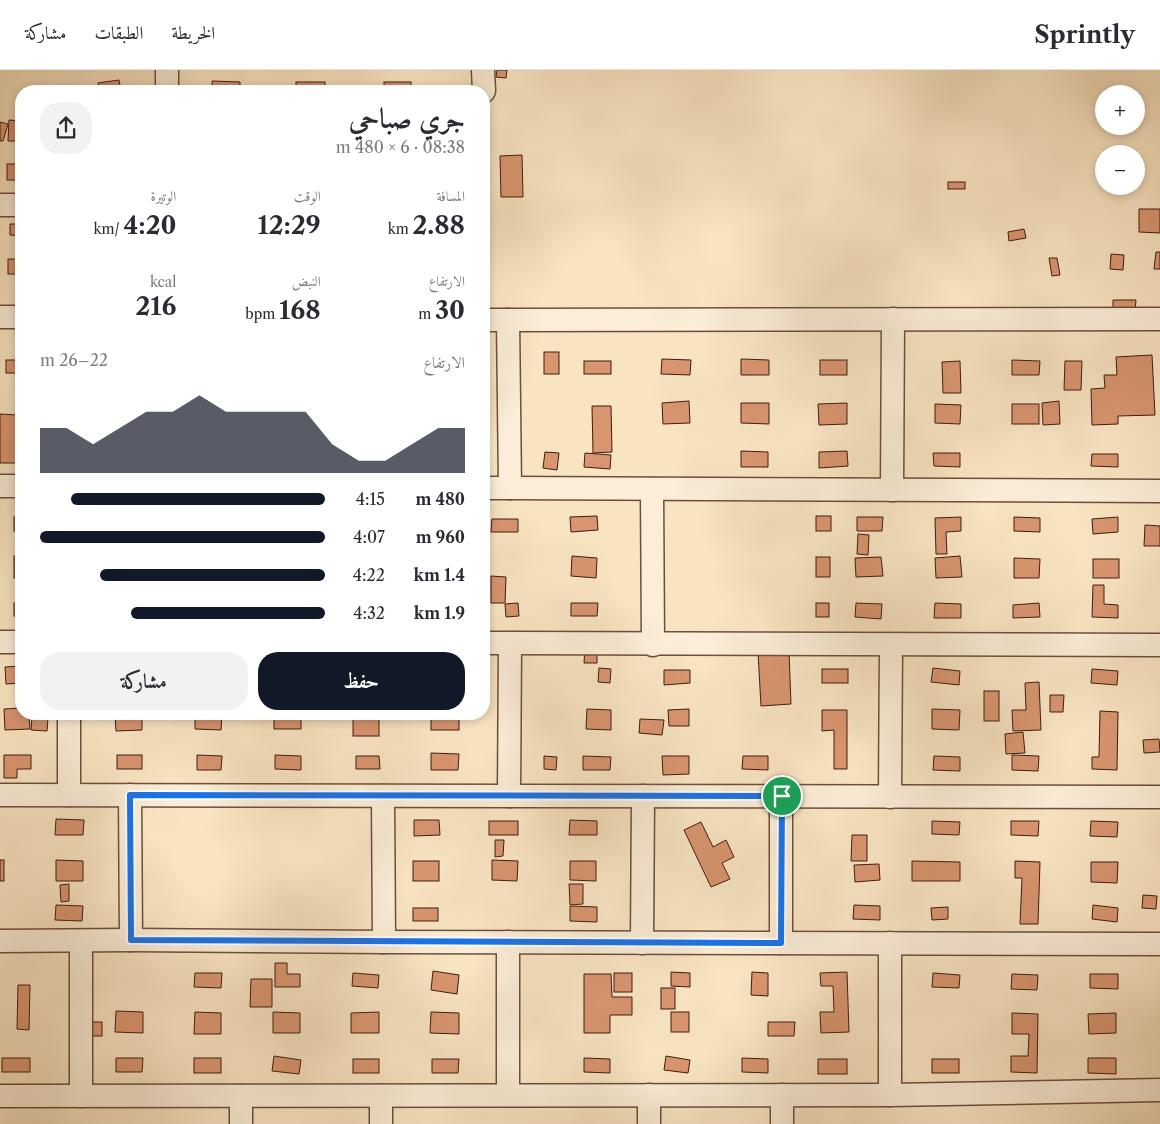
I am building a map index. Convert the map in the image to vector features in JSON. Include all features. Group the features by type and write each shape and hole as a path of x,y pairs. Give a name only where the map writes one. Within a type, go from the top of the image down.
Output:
{"street":[{"path":"167,70 167,85"},
{"path":"484,70 484,85"},
{"path":"0,204 15,204"},
{"path":"0,317 15,317"},
{"path":"892,490 893,319"},
{"path":"490,320 1160,319"},
{"path":"508,320 510,488"},
{"path":"0,486 15,486"},
{"path":"490,488 652,490 1160,490"},
{"path":"652,490 653,645"},
{"path":"0,642 15,642"},
{"path":"490,644 1160,646"},
{"path":"509,796 510,644"},
{"path":"890,796 891,644"},
{"path":"69,720 69,795"},
{"path":"0,795 1160,797"},
{"path":"130,795 131,940"},
{"path":"383,796 384,942"},
{"path":"642,943 643,796"},
{"path":"781,943 782,796"},
{"path":"0,941 1160,944"},
{"path":"81,942 81,1096"},
{"path":"508,942 508,1096"},
{"path":"890,943 890,1095"},
{"path":"0,1096 890,1095 1160,1090"},
{"path":"649,1095 649,1124"},
{"path":"782,1095 782,1124"},
{"path":"241,1096 241,1124"},
{"path":"381,1096 381,1124"}],"building":[{"path":"497,70 507,70 506,78 496,77"},
{"path":"119,80 120,85 98,85 98,83"},
{"path":"212,81 240,82 240,85 212,85"},
{"path":"296,82 325,82 325,85 296,85"},
{"path":"384,82 411,82 411,85 384,85"},
{"path":"9,120 15,120 15,141 8,141"},
{"path":"0,122 8,124 3,141 0,141"},
{"path":"522,155 523,197 501,197 500,156"},
{"path":"7,164 15,164 15,180 7,180"},
{"path":"948,182 965,182 965,189 948,189"},
{"path":"1139,209 1160,209 1160,233 1139,232"},
{"path":"10,224 15,224 15,235 10,235"},
{"path":"1024,229 1026,238 1009,241 1008,232"},
{"path":"1156,252 1160,252 1160,269 1154,269"},
{"path":"1111,254 1124,255 1123,270 1110,269"},
{"path":"1049,258 1057,258 1060,275 1052,276"},
{"path":"8,259 15,259 15,274 8,274"},
{"path":"1113,300 1136,300 1135,312 1113,312"},
{"path":"544,352 559,352 559,374 544,374"},
{"path":"1152,355 1155,415 1118,416 1118,424 1092,425 1091,389 1105,388 1104,375 1117,375 1116,357"},
{"path":"662,359 691,360 690,375 661,374"},
{"path":"741,359 769,360 769,375 741,375"},
{"path":"6,360 15,360 15,373 6,373"},
{"path":"820,360 847,360 847,375 820,375"},
{"path":"1012,360 1040,361 1039,375 1012,375"},
{"path":"584,361 611,361 611,374 584,374"},
{"path":"960,361 961,393 943,393 942,362"},
{"path":"1065,361 1082,361 1081,390 1064,390"},
{"path":"689,401 690,423 663,424 662,403"},
{"path":"1059,401 1060,424 1043,425 1042,403"},
{"path":"741,403 769,403 769,424 741,423"},
{"path":"847,403 847,424 819,425 818,404"},
{"path":"935,404 961,405 960,424 935,423"},
{"path":"1012,404 1039,404 1039,424 1012,424"},
{"path":"592,406 611,406 612,452 593,453"},
{"path":"0,414 15,415 15,463 0,463"},
{"path":"741,451 768,452 768,467 741,467"},
{"path":"847,451 848,466 819,468 819,452"},
{"path":"545,452 559,453 557,470 543,468"},
{"path":"585,453 611,455 610,469 584,467"},
{"path":"933,453 960,453 960,467 934,466"},
{"path":"1092,454 1118,454 1118,467 1091,466"},
{"path":"597,516 598,530 571,532 570,517"},
{"path":"816,516 831,516 831,531 816,531"},
{"path":"857,517 883,517 882,531 857,531"},
{"path":"961,517 961,531 946,532 947,554 936,554 935,518"},
{"path":"1014,517 1040,518 1040,532 1014,531"},
{"path":"1118,517 1118,532 1093,534 1092,519"},
{"path":"492,519 518,519 518,532 491,532"},
{"path":"1145,525 1160,526 1160,546 1144,546"},
{"path":"858,534 869,535 868,555 857,554"},
{"path":"14,556 15,556 15,578"},
{"path":"572,556 597,558 596,578 571,576"},
{"path":"960,556 962,577 936,578 935,558"},
{"path":"816,557 830,557 830,577 816,577"},
{"path":"881,557 883,576 856,577 855,558"},
{"path":"1014,558 1040,559 1039,578 1014,578"},
{"path":"1093,559 1119,559 1119,578 1093,578"},
{"path":"491,576 506,577 505,603 491,603"},
{"path":"1093,585 1104,585 1104,604 1118,605 1118,618 1092,617"},
{"path":"518,603 519,616 506,617 505,604"},
{"path":"571,603 598,603 597,616 571,616"},
{"path":"816,603 829,603 829,617 816,617"},
{"path":"856,603 882,604 881,619 855,617"},
{"path":"935,603 961,604 961,618 934,618"},
{"path":"1039,603 1040,617 1013,618 1013,605"},
{"path":"585,648 597,648 597,663 584,663"},
{"path":"789,652 791,704 761,706 758,653"},
{"path":"15,666 15,683 6,684 5,667"},
{"path":"599,668 611,669 610,683 598,682"},
{"path":"933,668 960,671 959,685 931,682"},
{"path":"822,669 848,669 848,683 822,683"},
{"path":"1092,669 1118,671 1117,685 1091,683"},
{"path":"664,670 690,670 690,683 664,685"},
{"path":"1039,682 1041,730 1013,731 1012,710 1026,710 1025,683"},
{"path":"984,691 999,691 999,721 984,721"},
{"path":"1050,695 1064,695 1063,712 1050,712"},
{"path":"15,708 15,720 29,720 30,729 5,730 4,709"},
{"path":"587,709 611,710 611,730 586,729"},
{"path":"689,709 689,726 669,726 668,710"},
{"path":"932,709 960,710 959,730 932,729"},
{"path":"822,710 847,710 847,769 834,769 834,730 822,731"},
{"path":"1100,711 1118,712 1117,770 1092,769 1092,757 1099,757"},
{"path":"640,719 664,720 662,735 639,733"},
{"path":"32,720 48,720 47,731 31,730"},
{"path":"115,720 142,720 142,730 116,731"},
{"path":"195,720 222,720 221,730 195,729"},
{"path":"274,720 301,720 301,729 274,729"},
{"path":"353,720 379,720 379,736 353,736"},
{"path":"431,720 459,720 459,730 431,730"},
{"path":"1023,732 1025,753 1006,754 1005,734"},
{"path":"1159,739 1160,752 1144,753 1143,740"},
{"path":"431,753 459,754 458,770 431,770"},
{"path":"4,755 31,755 31,769 17,769 17,778 4,778"},
{"path":"117,755 142,755 142,769 117,769"},
{"path":"197,755 222,756 221,770 197,770"},
{"path":"275,755 301,756 301,770 275,769"},
{"path":"1012,755 1039,756 1038,771 1012,770"},
{"path":"356,756 379,756 380,769 356,769"},
{"path":"544,756 557,757 556,770 544,769"},
{"path":"583,756 611,757 610,770 583,770"},
{"path":"662,756 689,756 689,774 663,775"},
{"path":"743,756 768,756 768,770 742,769"},
{"path":"934,756 960,757 960,771 933,770"},
{"path":"56,819 84,820 83,835 55,835"},
{"path":"414,820 439,820 440,835 414,836"},
{"path":"570,820 597,821 597,835 569,835"},
{"path":"489,821 518,821 518,835 489,835"},
{"path":"932,821 960,822 959,835 932,834"},
{"path":"1011,821 1039,821 1038,836 1011,835"},
{"path":"1091,821 1118,822 1117,837 1090,836"},
{"path":"701,822 713,847 726,840 734,857 722,863 730,879 711,887 684,830"},
{"path":"852,835 867,835 867,861 851,861"},
{"path":"495,840 504,840 503,856 495,857"},
{"path":"0,860 4,860 4,881 0,881"},
{"path":"56,860 83,861 83,881 56,881"},
{"path":"492,860 518,861 517,881 492,880"},
{"path":"413,861 439,861 439,881 413,881"},
{"path":"570,861 596,861 596,881 570,880"},
{"path":"912,861 960,862 960,881 912,881"},
{"path":"1015,861 1040,862 1038,924 1020,924 1022,878 1015,878"},
{"path":"1091,862 1118,862 1117,883 1091,882"},
{"path":"879,864 880,880 855,882 854,865"},
{"path":"69,884 69,901 61,902 60,885"},
{"path":"569,884 583,884 583,904 570,905"},
{"path":"1143,895 1157,896 1156,909 1142,908"},
{"path":"56,905 83,906 82,921 55,920"},
{"path":"854,905 880,906 880,920 853,919"},
{"path":"1093,905 1118,908 1117,922 1092,919"},
{"path":"570,906 597,907 597,922 570,921"},
{"path":"948,907 948,919 932,920 931,908"},
{"path":"413,908 438,908 438,921 413,921"},
{"path":"275,963 287,963 287,974 300,974 300,987 275,987"},
{"path":"433,971 459,975 457,994 431,990"},
{"path":"671,972 690,973 690,987 671,986"},
{"path":"752,972 768,973 768,996 751,995"},
{"path":"847,972 849,1032 821,1033 820,1012 834,1012 833,986 821,986 820,973"},
{"path":"195,973 222,973 221,988 194,987"},
{"path":"353,973 379,975 378,988 352,986"},
{"path":"614,973 632,973 632,992 614,992"},
{"path":"933,973 960,975 959,988 932,987"},
{"path":"584,974 611,974 612,997 632,997 632,1015 610,1015 610,1033 584,1033"},
{"path":"1012,974 1038,975 1037,990 1011,989"},
{"path":"1090,974 1118,974 1118,989 1090,988"},
{"path":"251,979 272,979 272,1007 250,1007"},
{"path":"18,985 30,985 29,1030 17,1029"},
{"path":"661,988 675,988 675,1009 661,1009"},
{"path":"116,1011 143,1012 143,1033 115,1032"},
{"path":"195,1012 221,1013 221,1034 194,1034"},
{"path":"273,1012 300,1013 300,1033 273,1033"},
{"path":"379,1012 379,1033 351,1033 351,1013"},
{"path":"431,1012 459,1013 459,1034 430,1033"},
{"path":"671,1012 689,1012 689,1032 671,1032"},
{"path":"1012,1013 1038,1014 1037,1073 1011,1072 1011,1056 1028,1056 1029,1034 1012,1034"},
{"path":"1116,1013 1116,1033 1089,1034 1088,1014"},
{"path":"91,1022 102,1022 102,1036 91,1036"},
{"path":"768,1022 795,1022 794,1036 768,1036"},
{"path":"274,1056 301,1060 299,1074 272,1071"},
{"path":"666,1056 690,1060 688,1073 664,1070"},
{"path":"2,1058 30,1058 30,1072 2,1072"},
{"path":"116,1058 143,1058 142,1072 116,1072"},
{"path":"194,1058 221,1058 221,1073 194,1073"},
{"path":"584,1058 610,1059 610,1073 584,1072"},
{"path":"742,1058 768,1059 768,1073 742,1072"},
{"path":"1088,1058 1116,1058 1116,1074 1088,1073"},
{"path":"353,1059 379,1059 379,1073 353,1073"},
{"path":"432,1059 459,1059 458,1073 432,1073"},
{"path":"818,1059 847,1059 847,1074 818,1074"},
{"path":"932,1059 959,1059 959,1073 932,1073"}],"route":[{"path":"130,795 782,796 781,943 131,940 130,795"}]}
